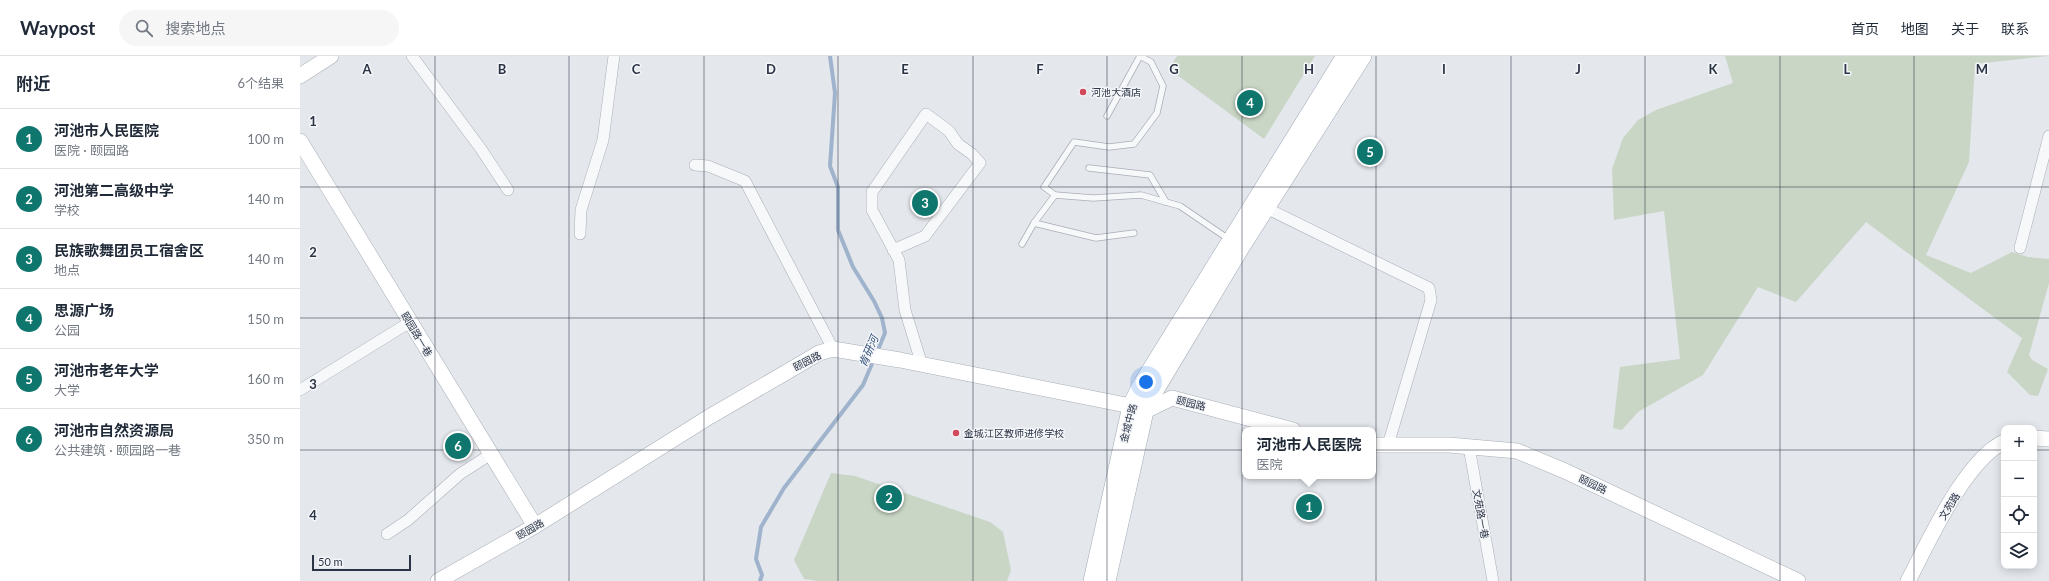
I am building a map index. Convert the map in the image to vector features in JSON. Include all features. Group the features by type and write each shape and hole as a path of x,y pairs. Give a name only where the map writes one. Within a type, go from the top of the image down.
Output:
{"main road":[{"path":"1235,245 1345,56"},
{"path":"1235,245 1266,208 1363,56"},
{"name":"金城中路","path":"1107,581 1138,409 1140,387 1235,245"},
{"name":"金城中路","path":"1092,581 1138,409"}],"street":[{"path":"300,76 331,56"},
{"path":"412,56 481,149 508,190"},
{"path":"580,234 581,210 603,140 614,56"},
{"path":"893,250 925,236 980,163 972,154 958,144 949,131 926,114 872,192 872,210 893,250 899,260 905,310 922,365"},
{"path":"2020,248 2049,136"},
{"name":"颐园路一巷","path":"300,141 535,526"},
{"path":"695,165 708,166 745,181 832,349"},
{"path":"1266,208 1429,288 1431,300 1388,445"},
{"path":"300,390 410,322"},
{"name":"颐园路","path":"438,581 535,526 709,417 819,353 832,349 900,360 1138,409 1172,398 1282,427"},
{"path":"2037,438 2049,439"},
{"name":"文苑路","path":"1908,581 1948,505 1974,468 1992,448 2001,444"},
{"name":"颐园路","path":"1376,445 1450,445 1516,451 1553,466 1798,581"},
{"name":"文苑路一巷","path":"1469,447 1493,581"},
{"path":"387,534 408,520 460,474 491,454"}],"lane":[{"path":"1107,116 1140,56 1151,62 1163,86 1157,114 1134,144 1109,147 1074,142 1044,187 1055,195 1093,198 1141,194 1180,206 1235,245"},
{"path":"1089,168 1150,175 1166,202"},
{"path":"1022,244 1034,223 1055,195"},
{"path":"1034,223 1096,238 1134,233"}],"green space":[{"path":"1177,56 1315,56 1264,139 1169,69"},
{"path":"1725,56 2048,56 1975,64 1969,162 1926,255 1971,273 2012,252 2028,257 2049,259 2049,283 2029,355 2032,360 2048,369 2038,396 2030,395 2007,372 2022,338 1866,222 1796,302 1758,287 1703,375 1638,412 1622,430 1613,428 1620,367 1680,359 1664,211 1614,220 1612,169 1623,138 1638,120 1656,110 1733,83"},
{"path":"831,473 855,476 990,522 1003,532 1011,570 1007,581 817,581 804,579 794,560"}],"waterway":[{"name":"肯研河","path":"830,56 835,93 830,166 838,187 838,230 853,267 874,301 882,318 885,333 877,352"},
{"name":"肯研河","path":"760,581 762,575 756,559 761,527 784,488 863,385 874,359"}],"place":[{"name":"河池大酒店","path":"1083,92"},
{"name":"思源广场","path":"1250,103"},
{"name":"河池市老年大学","path":"1370,152"},
{"name":"民族歌舞团员工宿舍区","path":"925,203"},
{"name":"金城江区教师进修学校","path":"956,433"},
{"name":"河池市自然资源局","path":"458,446"},
{"name":"河池第二高级中学","path":"889,498"},
{"name":"河池市人民医院","path":"1309,507"}]}
